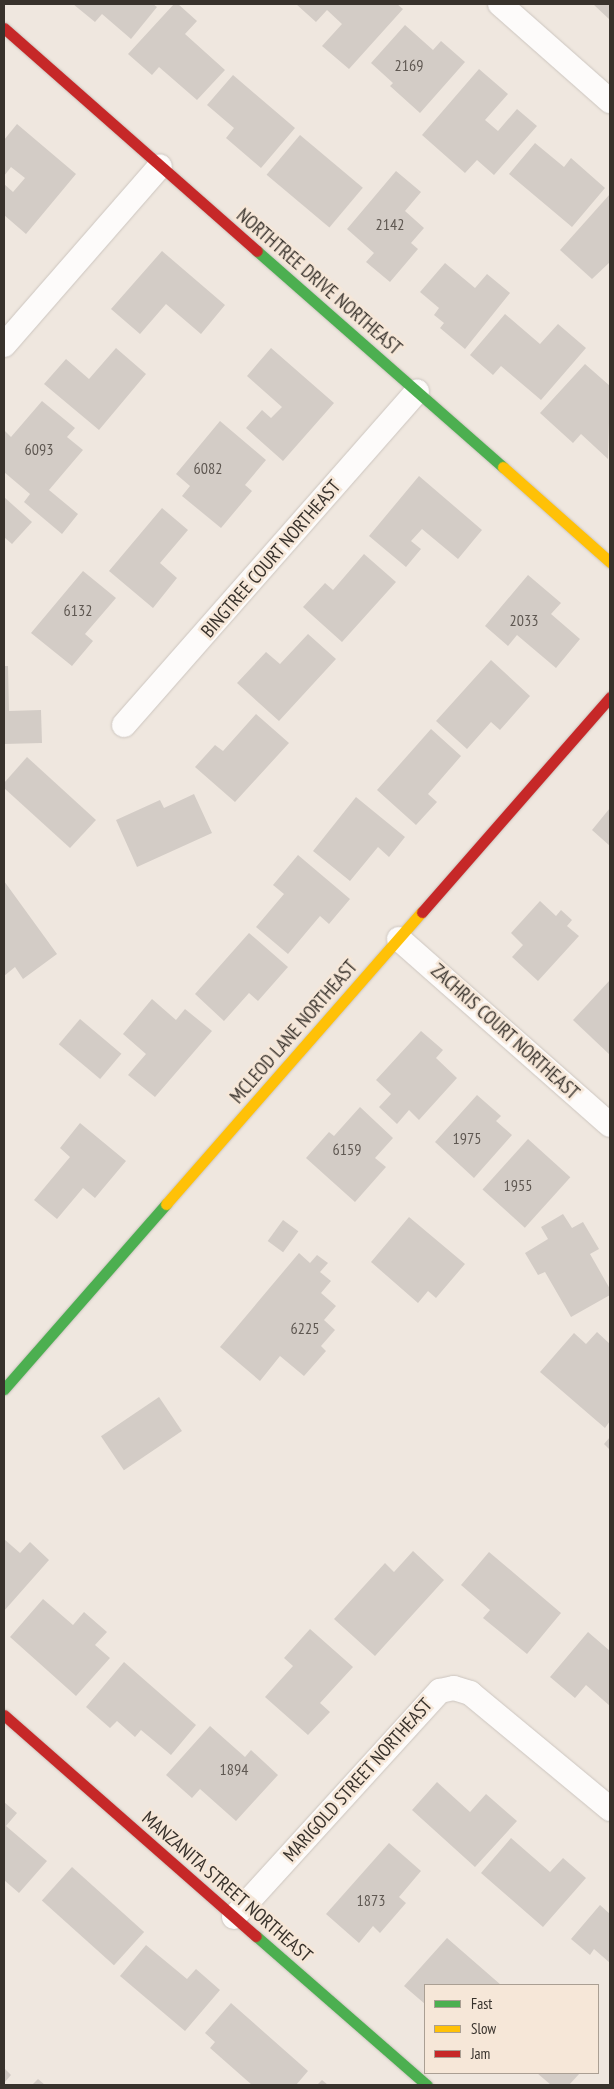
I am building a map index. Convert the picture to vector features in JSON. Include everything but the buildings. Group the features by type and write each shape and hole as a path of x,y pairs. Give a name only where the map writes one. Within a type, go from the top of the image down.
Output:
{"street":[{"path":"500,4 610,101"},
{"name":"NORTHTREE DRIVE NORTHEAST","path":"4,28 610,562"},
{"path":"4,345 160,166"},
{"name":"BINGTREE COURT NORTHEAST","path":"124,725 417,392"},
{"name":"MCLEOD LANE NORTHEAST","path":"4,1389 610,697"},
{"name":"ZACHRIS COURT NORTHEAST","path":"399,939 610,1126"},
{"name":"MARIGOLD STREET NORTHEAST","path":"234,1917 440,1692 454,1688 470,1693 610,1809"},
{"name":"MANZANITA STREET NORTHEAST","path":"4,1715 427,2085"}],"traffic: fast":[{"path":"257,251 503,467"},
{"path":"4,1389 166,1204"},
{"path":"256,1936 427,2085"}],"traffic: slow":[{"path":"503,467 610,562"},
{"path":"166,1204 422,912"}],"traffic: jam":[{"path":"4,28 257,251"},
{"path":"422,912 610,697"},
{"path":"4,1715 256,1936"}]}
